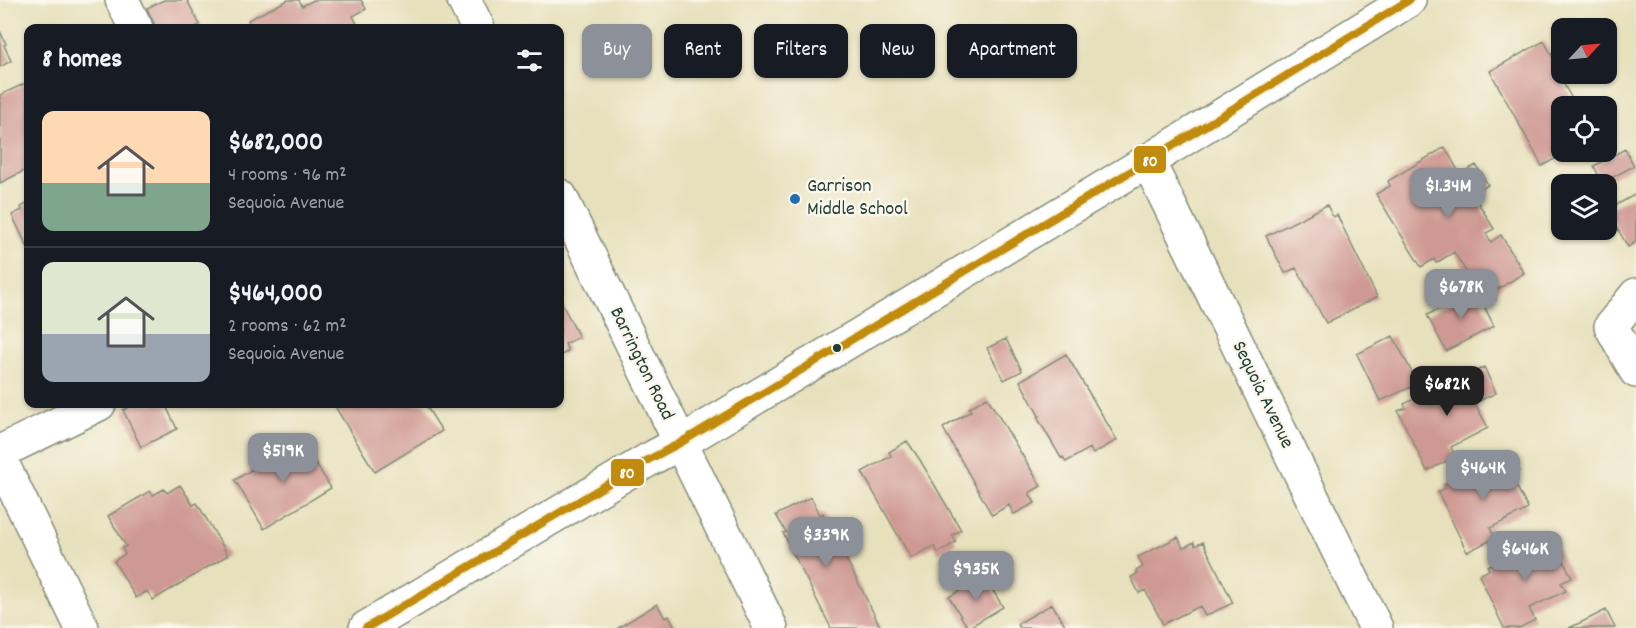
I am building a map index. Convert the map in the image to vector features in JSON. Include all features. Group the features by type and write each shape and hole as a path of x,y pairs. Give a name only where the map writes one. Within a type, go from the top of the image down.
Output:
{"street":[{"path":"122,0 134,24"},
{"path":"464,0 476,24"},
{"path":"366,628 1148,161 1409,0"},
{"name":"Sequoia Avenue","path":"1148,161 1376,628"},
{"name":"Barrington Road","path":"564,204 771,628"},
{"path":"1636,295 1611,326 1636,370"},
{"path":"0,452 91,408"},
{"path":"0,459 82,628"}],"building":[{"path":"164,0 187,0 199,24 154,24 147,8"},
{"path":"288,0 299,0 302,6 314,0 361,0 366,9 353,16 357,24 250,24 248,20"},
{"path":"0,31 11,61 0,67"},
{"path":"1544,41 1551,54 1551,84 1564,84 1570,96 1551,96 1551,161 1542,166 1490,71"},
{"path":"24,84 24,171 0,183 0,95"},
{"path":"1445,147 1460,174 1476,165 1488,185 1473,194 1494,229 1486,233 1491,242 1501,235 1524,273 1495,291 1487,277 1474,285 1454,252 1436,263 1434,259 1421,267 1376,194 1390,186 1388,181"},
{"path":"1625,149 1634,166 1617,175 1598,174 1594,166 1601,162 1617,162 1617,153"},
{"path":"1636,194 1636,242 1628,247 1617,228 1617,204"},
{"path":"24,205 24,240 12,215 22,210 21,207"},
{"path":"1327,205 1333,217 1337,215 1377,297 1326,323 1296,268 1285,273 1266,236"},
{"path":"1476,290 1494,326 1446,351 1427,315"},
{"path":"564,308 579,337 565,344 568,351 564,354"},
{"path":"1393,336 1418,384 1380,401 1357,354"},
{"path":"1006,339 1022,371 1004,380 987,348"},
{"path":"1066,354 1117,440 1093,454 1090,448 1066,462 1063,457 1061,458 1037,417 1039,416 1020,381"},
{"path":"1484,367 1496,393 1475,403 1488,428 1451,447 1455,457 1427,471 1398,411 1406,408 1404,404"},
{"path":"987,397 1041,486 1029,493 1035,503 1014,514 1009,505 992,515 943,428 971,411 969,408"},
{"path":"167,408 177,429 141,447 123,410"},
{"path":"336,408 428,408 442,431 375,472"},
{"path":"301,439 331,488 264,529 235,480"},
{"path":"907,441 961,530 952,535 956,542 938,553 934,546 911,558 862,472 891,456 889,452"},
{"path":"1510,455 1519,471 1511,475 1528,509 1490,528 1495,538 1467,552 1438,492 1446,488 1444,485"},
{"path":"180,485 193,505 197,503 228,555 153,600 147,591 136,598 114,561 125,554 122,548 126,546 108,516 150,491 153,495 164,489 167,493"},
{"path":"811,497 820,515 823,513 881,628 831,628 776,515"},
{"path":"1178,537 1183,548 1194,542 1195,546 1203,542 1233,603 1205,616 1200,606 1163,624 1145,590 1139,593 1131,577 1143,567 1138,557"},
{"path":"1552,537 1572,578 1561,583 1566,591 1529,608 1535,620 1519,628 1504,628 1479,575 1489,570 1487,566"},
{"path":"984,576 1003,607 968,628 949,597"},
{"path":"657,604 665,618 669,616 676,628 618,628"},
{"path":"1052,604 1067,628 1020,628 1017,624"},
{"path":"1606,610 1615,628 1569,628 1584,621"}],"transit line":[{"name":"80","path":"366,628 680,443 1148,161 1409,0"}],"place":[{"name":"Garrison Middle School","path":"795,199"}]}
